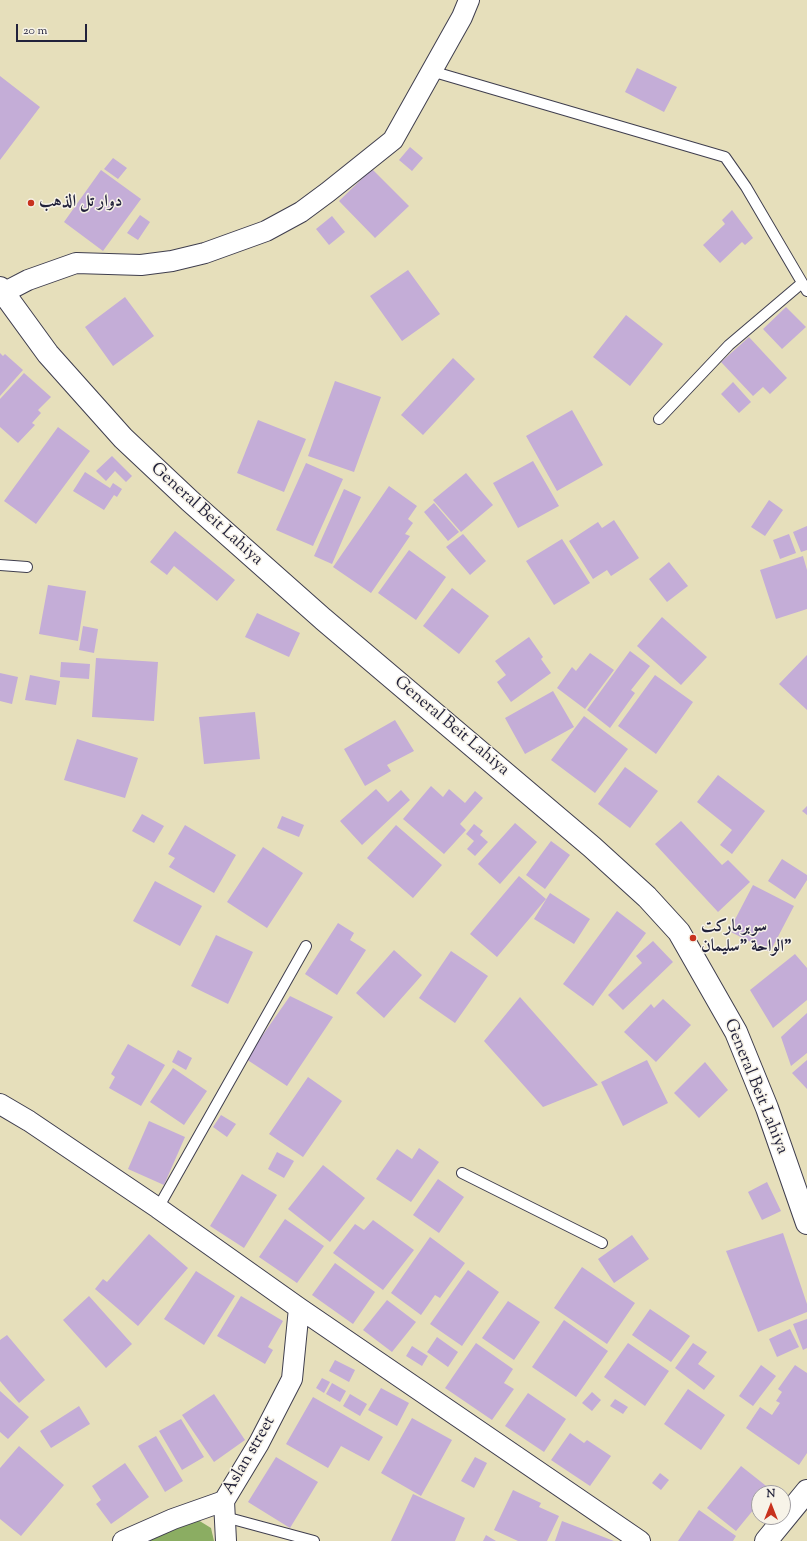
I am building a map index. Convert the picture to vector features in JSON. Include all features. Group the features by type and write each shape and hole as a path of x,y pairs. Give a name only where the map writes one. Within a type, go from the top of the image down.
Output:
{"main road":[{"name":"General Beit Lahiya","path":"1,292 48,354 123,438 190,501 323,619 592,847 647,897 678,932 736,1032 767,1108 807,1223"},
{"path":"766,1541 807,1491"}],"street":[{"path":"1,292 28,280 76,263 141,265 172,261 205,253 266,231 301,212 393,140 462,17 469,0"},
{"path":"0,1104 29,1121 158,1208 299,1308 640,1541"},
{"name":"Aslan street","path":"123,1541 173,1519 225,1509 292,1379 299,1308"},
{"path":"225,1509 226,1541"}],"lane":[{"path":"432,71 725,156 746,187 805,287 729,346 659,420"},
{"path":"0,565 27,567"},
{"path":"158,1208 306,946"},
{"path":"462,1173 602,1243"},
{"path":"225,1509 314,1541"}],"green space":[{"path":"198,1520 211,1528 214,1541 140,1541"}],"building":[{"path":"637,68 677,87 664,112 625,92"},
{"path":"0,76 40,107 0,160"},
{"path":"410,147 423,158 412,171 399,160"},
{"path":"113,158 127,168 118,179 104,169"},
{"path":"372,169 409,206 375,238 339,201"},
{"path":"101,170 141,199 103,251 64,222"},
{"path":"732,210 753,238 745,245 742,242 720,263 703,245 725,224 722,220"},
{"path":"140,215 150,222 138,240 127,233"},
{"path":"332,216 345,232 329,245 316,229"},
{"path":"408,270 440,314 402,341 370,296"},
{"path":"125,297 154,336 113,366 85,327"},
{"path":"786,307 806,327 782,349 763,329"},
{"path":"626,315 663,344 630,386 593,357"},
{"path":"749,337 787,378 770,394 763,387 753,396 721,362"},
{"path":"0,353 3,356 5,354 23,370 0,396"},
{"path":"453,358 475,379 423,435 401,415"},
{"path":"24,373 51,397 38,410 41,413 32,423 35,425 18,443 0,427 0,399"},
{"path":"335,381 381,397 354,472 308,456"},
{"path":"733,382 751,402 739,413 721,394"},
{"path":"572,410 603,465 557,491 526,436"},
{"path":"258,420 306,439 284,492 237,473"},
{"path":"58,427 90,451 36,524 4,501"},
{"path":"112,456 132,476 126,482 115,471 106,481 96,471"},
{"path":"533,461 559,506 518,528 493,483"},
{"path":"306,463 343,479 313,546 276,530"},
{"path":"85,472 110,488 113,483 122,489 117,497 114,495 104,510 73,491"},
{"path":"466,473 493,505 461,532 433,500"},
{"path":"389,486 417,506 408,519 413,523 405,534 410,536 371,593 333,567"},
{"path":"344,489 361,497 332,564 314,556"},
{"path":"769,500 783,510 765,536 751,527"},
{"path":"434,503 459,532 448,541 424,512"},
{"path":"614,520 639,558 611,576 607,570 593,579 569,541 598,522 602,528"},
{"path":"807,526 807,550 801,552 793,532"},
{"path":"175,531 235,580 217,601 174,566 167,575 150,562"},
{"path":"463,534 486,561 470,575 446,547"},
{"path":"789,534 796,553 780,559 773,540"},
{"path":"562,539 590,583 554,605 526,561"},
{"path":"409,550 446,577 416,620 378,593"},
{"path":"803,556 807,570 807,609 776,619 760,570"},
{"path":"669,562 688,586 667,602 649,579"},
{"path":"48,585 86,591 78,641 39,634"},
{"path":"452,588 489,616 459,654 423,626"},
{"path":"257,613 300,633 289,657 245,637"},
{"path":"662,617 707,657 681,685 637,646"},
{"path":"83,626 98,629 94,653 79,650"},
{"path":"529,637 543,657 541,659 551,673 511,702 497,682 506,675 495,661"},
{"path":"630,651 650,666 631,690 635,693 610,728 587,710"},
{"path":"590,653 614,670 585,709 557,688 572,667 576,671"},
{"path":"807,655 807,710 779,684"},
{"path":"96,658 158,662 154,721 92,717"},
{"path":"61,662 90,664 89,679 60,677"},
{"path":"0,673 18,677 12,704 0,701"},
{"path":"30,675 60,681 56,705 25,700"},
{"path":"655,675 693,702 656,754 618,726"},
{"path":"553,691 574,727 525,754 505,718"},
{"path":"255,712 260,759 204,764 199,717"},
{"path":"584,716 628,749 595,793 551,760"},
{"path":"395,720 414,751 387,765 391,771 365,786 344,749"},
{"path":"77,739 138,758 125,798 64,780"},
{"path":"625,767 658,791 630,828 598,804"},
{"path":"718,775 765,811 732,854 720,845 732,830 697,802"},
{"path":"431,786 443,797 449,789 465,803 475,791 483,798 460,824 466,830 444,854 403,819"},
{"path":"376,789 388,802 401,790 410,800 362,845 340,821"},
{"path":"807,806 807,815 802,811"},
{"path":"142,814 164,826 154,843 132,831"},
{"path":"282,816 304,825 299,837 277,828"},
{"path":"681,821 722,865 728,860 750,882 718,912 655,844"},
{"path":"515,823 537,842 500,884 478,864"},
{"path":"474,824 483,831 480,835 488,842 475,856 467,849 474,841 466,834"},
{"path":"185,825 236,855 214,893 169,867 175,858 168,854"},
{"path":"396,825 442,865 413,898 367,858"},
{"path":"551,841 570,855 545,889 526,875"},
{"path":"263,847 303,873 267,928 227,902"},
{"path":"782,859 807,875 807,880 795,899 768,881"},
{"path":"519,876 546,899 497,957 470,934"},
{"path":"155,881 202,906 180,946 133,921"},
{"path":"753,885 794,906 770,952 729,931"},
{"path":"550,893 590,919 574,944 534,919"},
{"path":"617,911 646,933 593,1006 563,984"},
{"path":"338,923 354,933 350,940 366,950 337,995 305,974"},
{"path":"216,935 253,952 228,1004 191,986"},
{"path":"653,941 673,962 623,1010 608,995 642,963 636,956"},
{"path":"394,950 422,975 384,1018 356,993"},
{"path":"451,951 488,976 455,1023 419,998"},
{"path":"795,954 807,968 807,1000 773,1028 750,990"},
{"path":"290,996 333,1017 287,1086 246,1059"},
{"path":"520,997 598,1085 543,1107 484,1041"},
{"path":"663,999 691,1025 656,1062 624,1032 651,1004 654,1008"},
{"path":"807,1013 807,1053 791,1066 781,1037"},
{"path":"128,1044 165,1065 141,1106 109,1088 115,1077 111,1074"},
{"path":"178,1050 192,1058 186,1070 172,1062"},
{"path":"647,1060 668,1103 623,1126 601,1082"},
{"path":"807,1060 807,1089 792,1073"},
{"path":"705,1062 728,1090 699,1118 674,1093"},
{"path":"173,1068 207,1091 184,1125 150,1102"},
{"path":"308,1077 342,1101 303,1157 269,1134"},
{"path":"221,1115 236,1124 227,1137 213,1127"},
{"path":"149,1121 185,1137 164,1185 128,1169"},
{"path":"419,1148 439,1162 411,1202 376,1179 397,1149 412,1159"},
{"path":"277,1152 294,1161 284,1178 268,1169"},
{"path":"323,1165 365,1198 330,1242 288,1209"},
{"path":"242,1174 277,1195 244,1248 210,1226"},
{"path":"438,1179 464,1197 439,1233 413,1215"},
{"path":"767,1182 781,1211 762,1220 748,1192"},
{"path":"285,1219 324,1246 297,1283 259,1257"},
{"path":"373,1220 414,1250 383,1290 333,1253 355,1224 364,1230"},
{"path":"783,1233 807,1304 807,1312 758,1332 726,1251"},
{"path":"149,1234 188,1268 138,1326 95,1289 103,1279 107,1282"},
{"path":"632,1235 649,1259 614,1283 598,1259"},
{"path":"430,1237 465,1263 440,1298 435,1295 421,1315 391,1293"},
{"path":"335,1263 375,1292 353,1324 312,1295"},
{"path":"582,1267 635,1303 607,1344 554,1308"},
{"path":"468,1270 499,1292 462,1346 430,1324"},
{"path":"196,1271 235,1296 204,1345 164,1319"},
{"path":"89,1296 132,1344 106,1368 63,1320"},
{"path":"241,1296 283,1321 268,1347 273,1350 265,1364 217,1336"},
{"path":"387,1300 416,1322 392,1352 363,1330"},
{"path":"508,1301 540,1322 514,1360 482,1338"},
{"path":"650,1309 690,1336 671,1362 632,1335"},
{"path":"807,1319 807,1348 803,1350 793,1324"},
{"path":"564,1320 608,1351 576,1397 532,1367"},
{"path":"790,1329 799,1347 777,1357 769,1339"},
{"path":"7,1335 45,1380 19,1403 0,1381 0,1340"},
{"path":"437,1337 458,1352 448,1367 427,1352"},
{"path":"476,1343 513,1369 504,1383 514,1389 492,1420 445,1388"},
{"path":"628,1343 669,1371 645,1406 604,1377"},
{"path":"693,1343 707,1352 698,1364 715,1376 704,1390 675,1368"},
{"path":"412,1346 428,1356 422,1366 406,1356"},
{"path":"335,1360 355,1370 349,1382 329,1371"},
{"path":"761,1365 776,1376 753,1406 739,1396"},
{"path":"795,1365 807,1373 807,1453 799,1465 746,1428 760,1407 772,1415 780,1403 776,1401 782,1392 778,1389"},
{"path":"322,1378 330,1382 324,1393 316,1388"},
{"path":"332,1383 346,1391 340,1402 326,1394"},
{"path":"381,1388 409,1403 397,1426 368,1410"},
{"path":"688,1389 725,1415 701,1450 664,1424"},
{"path":"0,1391 29,1417 8,1439 0,1432"},
{"path":"592,1392 601,1400 592,1411 582,1403"},
{"path":"528,1393 566,1419 544,1452 505,1426"},
{"path":"214,1394 245,1440 214,1462 182,1415"},
{"path":"350,1394 367,1404 360,1416 343,1406"},
{"path":"313,1397 383,1437 369,1461 341,1446 328,1468 286,1444"},
{"path":"615,1399 628,1407 623,1414 610,1406"},
{"path":"79,1406 90,1424 51,1448 40,1431"},
{"path":"412,1418 452,1440 421,1496 381,1473"},
{"path":"181,1419 204,1457 182,1470 159,1431"},
{"path":"570,1433 584,1443 587,1440 611,1456 590,1486 551,1460"},
{"path":"156,1436 183,1481 165,1492 138,1446"},
{"path":"19,1446 64,1485 21,1536 0,1519 0,1468"},
{"path":"276,1457 318,1482 290,1528 248,1502"},
{"path":"475,1457 487,1463 474,1488 461,1481"},
{"path":"125,1463 149,1497 111,1524 96,1504 101,1500 92,1486"},
{"path":"741,1466 765,1485 751,1485 751,1513 736,1531 707,1508"},
{"path":"660,1473 669,1480 661,1490 652,1483"},
{"path":"513,1490 541,1503 539,1507 559,1516 547,1541 518,1541 494,1530"},
{"path":"413,1494 465,1518 455,1541 391,1541"},
{"path":"699,1510 736,1536 733,1541 678,1541"},
{"path":"562,1521 614,1541 555,1541"},
{"path":"486,1535 496,1541 483,1541"}],"place":[{"name":"دوار تل الذهب","path":"31,203"},
{"name":"سوبرماركت الواحة \"سليمان\"","path":"693,938"}]}
